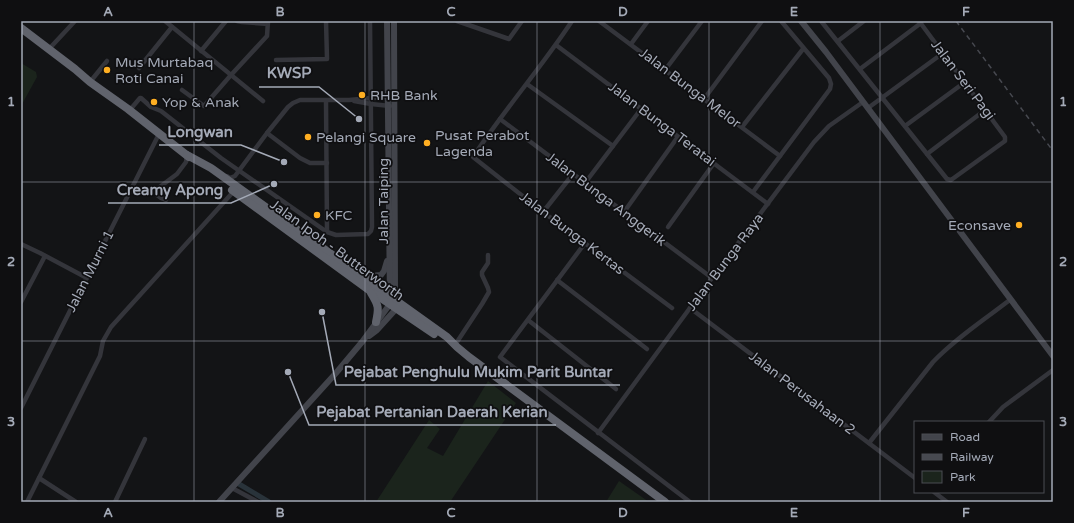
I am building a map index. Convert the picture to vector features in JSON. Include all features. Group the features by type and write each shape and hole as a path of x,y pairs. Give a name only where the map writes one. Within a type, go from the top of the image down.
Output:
{"highway":[{"name":"Jalan Ipoh - Butterworth","path":"21,28 159,134 186,160 234,191 369,290 393,303"},
{"name":"Jalan Ipoh - Butterworth","path":"186,160 211,168 220,174 360,274 393,303 444,341 456,346 665,502"},
{"path":"369,290 378,305 376,322"}],"main road":[{"name":"Jalan Taiping","path":"387,21 391,97"},
{"name":"Jalan Taiping","path":"393,303 391,97 394,21"},
{"path":"802,21 1053,356"},
{"name":"Jalan Taiping","path":"391,106 389,257 393,303"},
{"path":"360,274 370,276 381,275 389,257"},
{"path":"219,502 336,373 393,303"},
{"path":"362,342 377,330 393,303"}],"street":[{"path":"49,49 75,21"},
{"path":"165,21 264,101"},
{"path":"202,51 226,21"},
{"path":"182,90 204,106 267,36 268,22 237,21"},
{"path":"276,60 327,59 326,21"},
{"path":"129,111 140,98 151,107 161,111 239,171 327,232 336,235 368,234 372,227 370,21"},
{"path":"457,21 509,39 522,21"},
{"path":"500,119 556,45 572,21"},
{"name":"Jalan Bunga Melor","path":"600,21 780,156"},
{"path":"631,44 648,21"},
{"path":"665,70 702,21"},
{"path":"704,99 762,21"},
{"path":"753,192 830,89 831,84 829,78 803,49 781,21"},
{"path":"821,21 927,154 985,110"},
{"path":"838,41 864,21"},
{"path":"860,69 920,22"},
{"name":"Jalan Seri Pagi","path":"920,22 1006,139 951,180 946,179 927,154"},
{"path":"139,68 172,27"},
{"name":"Jalan Bunga Teratai","path":"556,45 768,204"},
{"path":"742,127 803,49"},
{"path":"868,108 943,53"},
{"path":"90,82 107,61"},
{"path":"905,126 965,82"},
{"path":"527,84 614,146"},
{"path":"220,174 225,174 230,178 235,176 281,115 293,103 300,100 326,101 391,97"},
{"path":"349,100 391,106"},
{"path":"326,101 327,232"},
{"name":"Jalan Bunga Raya","path":"598,433 814,142 829,126 863,102"},
{"path":"585,183 641,109"},
{"name":"Jalan Bunga Kertas","path":"500,119 472,157 672,308"},
{"name":"Jalan Bunga Anggerik","path":"500,119 712,278"},
{"path":"267,133 300,158 310,162 326,163"},
{"name":"Jalan Murni 1","path":"21,408 159,134"},
{"path":"624,212 677,138"},
{"path":"166,200 158,195 157,189 176,175 186,160"},
{"path":"668,227 714,163"},
{"path":"543,212 573,174"},
{"path":"235,176 235,182 244,187 245,192"},
{"path":"27,502 100,356 103,341 111,327 234,191"},
{"path":"585,243 500,357 690,502"},
{"path":"21,244 87,278"},
{"path":"456,346 489,292 482,275 482,272 488,262 488,255"},
{"path":"21,302 45,256"},
{"path":"557,280 647,349"},
{"path":"869,443 933,362 965,333 1011,299"},
{"name":"Jalan Perusahaan 2","path":"690,308 914,477"},
{"path":"528,320 616,389"},
{"path":"990,421 1003,407 1053,370"},
{"path":"115,502 146,439"},
{"path":"39,478 76,502"},
{"path":"232,488 258,502"},
{"path":"936,493 947,502"}],"green space":[{"path":"21,63 36,72 37,77 21,106"},
{"path":"488,381 516,403 450,502 376,502 429,420 440,429 427,448 443,456"},
{"path":"619,481 649,502 606,502"}],"waterway":[{"path":"239,484 269,502"}],"railway":[{"path":"956,21 1053,151"}],"place":[{"name":"Mus Murtabaq Roti Canai","path":"107,70"},
{"name":"RHB Bank","path":"362,95"},
{"name":"Yop & Anak","path":"154,102"},
{"name":"KWSP","path":"359,119"},
{"name":"Pelangi Square","path":"308,137"},
{"name":"Pusat Perabot Lagenda","path":"427,143"},
{"name":"Longwan","path":"284,162"},
{"name":"Creamy Apong","path":"274,184"},
{"name":"KFC","path":"317,215"},
{"name":"Econsave","path":"1019,225"},
{"name":"Pejabat Penghulu Mukim Parit Buntar","path":"322,312"},
{"name":"Pejabat Pertanian Daerah Kerian","path":"288,372"}]}
